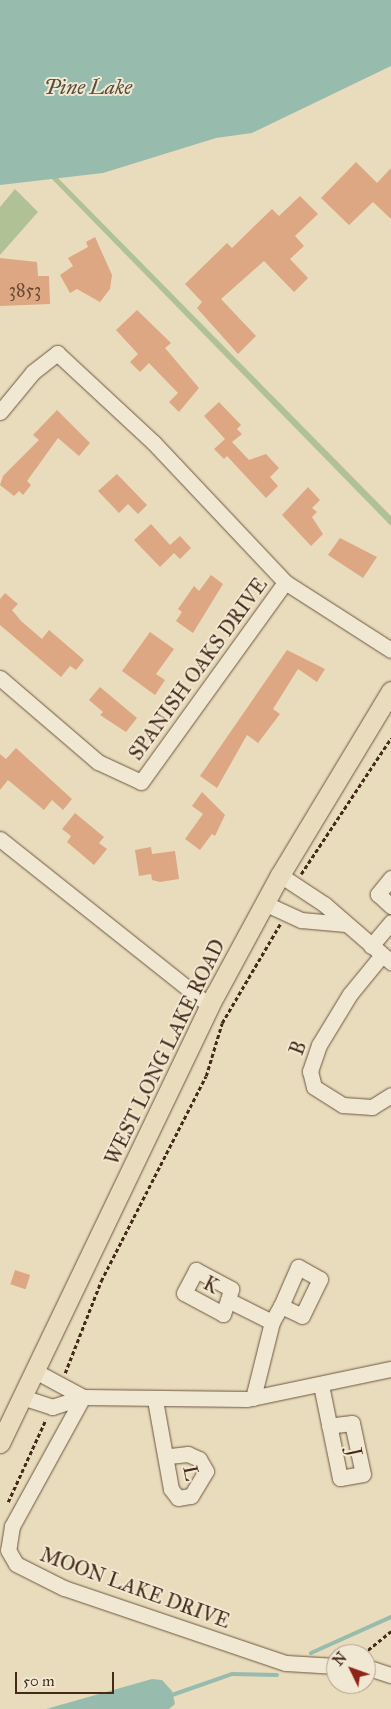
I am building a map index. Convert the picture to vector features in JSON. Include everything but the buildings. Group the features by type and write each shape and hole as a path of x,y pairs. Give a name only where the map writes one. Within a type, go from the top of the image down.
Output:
{"main road":[{"name":"WEST LONG LAKE ROAD","path":"0,1443 210,1006 264,903 287,880 391,691"}],"street":[{"name":"SPANISH OAKS DRIVE","path":"0,412 33,372 57,352 154,443 285,582 391,650"},
{"name":"SPANISH OAKS DRIVE","path":"0,678 98,762 141,782 285,582"},
{"path":"0,839 210,1006"},
{"path":"391,878 378,894 391,906"},
{"path":"287,880 346,924 381,954"},
{"path":"264,903 282,913 301,920 346,924"},
{"name":"B","path":"391,922 381,954 350,994 319,1045 310,1071 314,1087 343,1105 372,1108 391,1095"},
{"name":"K","path":"228,1300 272,1322"},
{"path":"253,1398 272,1322 280,1306"},
{"path":"22,1397 52,1406 83,1397 155,1400 253,1398 391,1369"},
{"path":"35,1371 61,1383 83,1397"},
{"name":"J","path":"321,1385 330,1426"},
{"name":"MOON LAKE DRIVE","path":"83,1397 12,1526 8,1550 16,1564 64,1588 268,1657 302,1667 326,1666"},
{"name":"L","path":"155,1400 168,1456"},
{"path":"376,1671 391,1676"}],"path":[{"path":"287,880 391,738"},
{"path":"61,1383 101,1281 206,1076 222,1023 276,934 282,913"},
{"path":"3,1512 52,1406"},
{"path":"376,1644 391,1631"}],"shaded area":[{"path":"47,174 54,174 391,516 391,526"},
{"path":"15,189 38,212 0,255 0,207"}],"water":[{"name":"Pine Lake","path":"0,0 391,0 391,66 252,133 216,138 103,173 0,185"},
{"path":"152,1679 162,1680 172,1691 175,1704 169,1709 46,1709"}],"waterway":[{"path":"311,1653 391,1617"},
{"path":"172,1695 232,1674 277,1675"}]}
